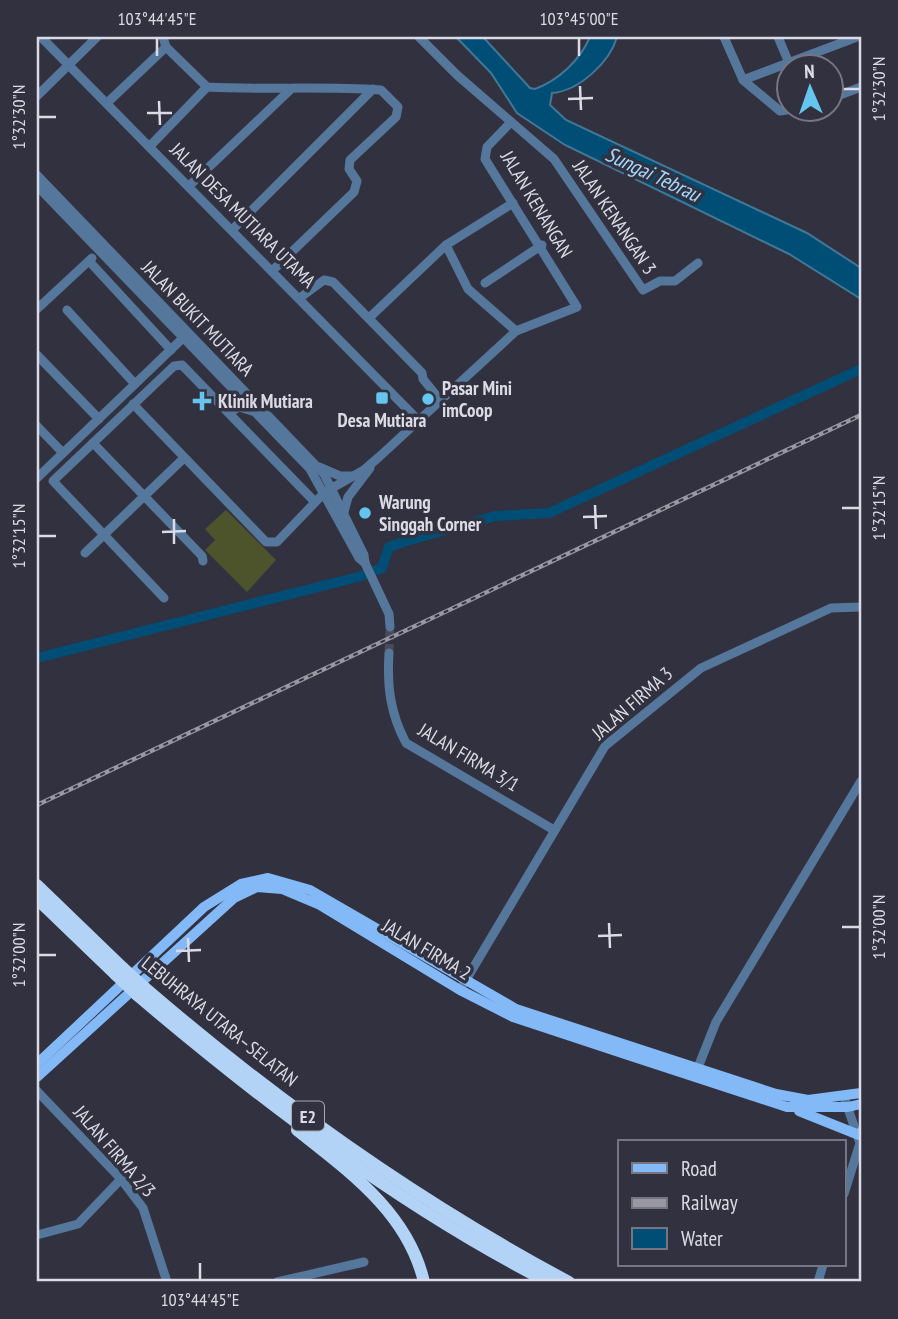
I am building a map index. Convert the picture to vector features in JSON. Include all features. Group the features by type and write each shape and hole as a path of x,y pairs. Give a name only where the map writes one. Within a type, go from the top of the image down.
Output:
{"highway":[{"name":"LEBUHRAYA UTARA–SELATAN","path":"37,885 120,972"},
{"name":"LEBUHRAYA UTARA–SELATAN","path":"37,899 222,1064 367,1171 548,1282"},
{"name":"LEBUHRAYA UTARA–SELATAN","path":"141,991 360,1154 481,1233 569,1282"},
{"path":"222,1064 229,1077 381,1202 409,1242 424,1282"}],"main road":[{"name":"JALAN FIRMA 2","path":"37,1064 204,907 226,891 257,879 280,879 310,890 513,1017 696,1073 776,1094 808,1100 861,1104"},
{"name":"JALAN FIRMA 2","path":"37,1077 193,932 234,898 257,887 282,889 320,905 463,985"},
{"name":"JALAN FIRMA 2","path":"696,1073 787,1107 846,1102 861,1093"},
{"path":"787,1107 861,1134"}],"street":[{"name":"JALAN DESA MUTIARA UTAMA","path":"41,37 300,297 419,421"},
{"path":"163,37 166,47 207,87 291,89 312,86 373,89 381,90 398,107 399,113 350,160 349,169 357,181 354,192 273,270"},
{"path":"419,37 510,123"},
{"path":"724,37 743,80 776,106"},
{"path":"818,52 857,37"},
{"path":"37,96 92,39"},
{"path":"107,103 166,47"},
{"path":"743,80 776,68"},
{"path":"150,146 207,87"},
{"path":"189,186 291,89"},
{"path":"233,229 373,89"},
{"name":"JALAN KENANGAN","path":"510,123 487,147 485,159 542,245 577,307 516,331"},
{"name":"JALAN KENANGAN 3","path":"510,123 554,159 641,289 645,290 662,281 676,281 698,262"},
{"name":"JALAN BUKIT MUTIARA","path":"37,175 183,338 328,490 344,513 365,555 365,563"},
{"name":"JALAN BUKIT MUTIARA","path":"37,186 177,320 318,467 328,490"},
{"path":"369,318 446,245 513,203"},
{"path":"133,404 265,542 277,542 328,490 372,463 516,331 468,289 446,245"},
{"path":"485,283 542,245"},
{"path":"37,309 102,248"},
{"path":"89,261 171,350"},
{"path":"300,297 328,280 422,373 423,379 440,400"},
{"path":"67,310 135,384"},
{"path":"37,478 183,338 183,329 177,320"},
{"path":"183,338 201,345"},
{"path":"37,355 99,419"},
{"path":"164,598 105,533 52,481 178,364 232,411 315,502"},
{"path":"232,388 232,411"},
{"path":"232,411 245,407 254,412"},
{"path":"37,426 63,453"},
{"path":"93,443 202,556 203,561"},
{"path":"85,553 184,458"},
{"path":"344,513 348,497 369,473 372,463"},
{"path":"318,467 340,476 354,476"},
{"path":"328,490 359,558 365,563 389,614 390,627"},
{"name":"JALAN FIRMA 3","path":"463,985 605,747 701,668 831,608 861,607"},
{"name":"JALAN FIRMA 3/1","path":"389,653 387,685 398,729 405,743 554,830"},
{"path":"696,1073 716,1022 861,781"},
{"name":"JALAN FIRMA 2/3","path":"37,1090 121,1180 148,1219 167,1282"},
{"path":"846,1102 861,1134 846,1188"},
{"path":"37,1235 78,1224 121,1180"},
{"path":"278,1282 364,1262"}],"green space":[{"path":"226,510 276,560 247,592 205,550 215,540 205,529"}],"water":[{"name":"Sungai Tebrau","path":"456,37 483,37 530,88 535,89 568,68 581,54 590,37 617,37 608,56 592,74 573,87 552,93 550,105 566,120 807,233 861,268 861,299 789,254 565,145 517,113 491,73"}],"waterway":[{"path":"37,658 358,577 382,568 389,547 403,542 495,516 549,513 861,369"}],"tunnel":[{"path":"389,653 390,627"}],"railway":[{"path":"37,805 861,415"}],"place":[{"name":"Desa Mutiara","path":"382,398"},
{"name":"Pasar Mini imCoop","path":"428,399"},
{"name":"Klinik Mutiara","path":"202,401"},
{"name":"Warung Singgah Corner","path":"365,513"}]}
